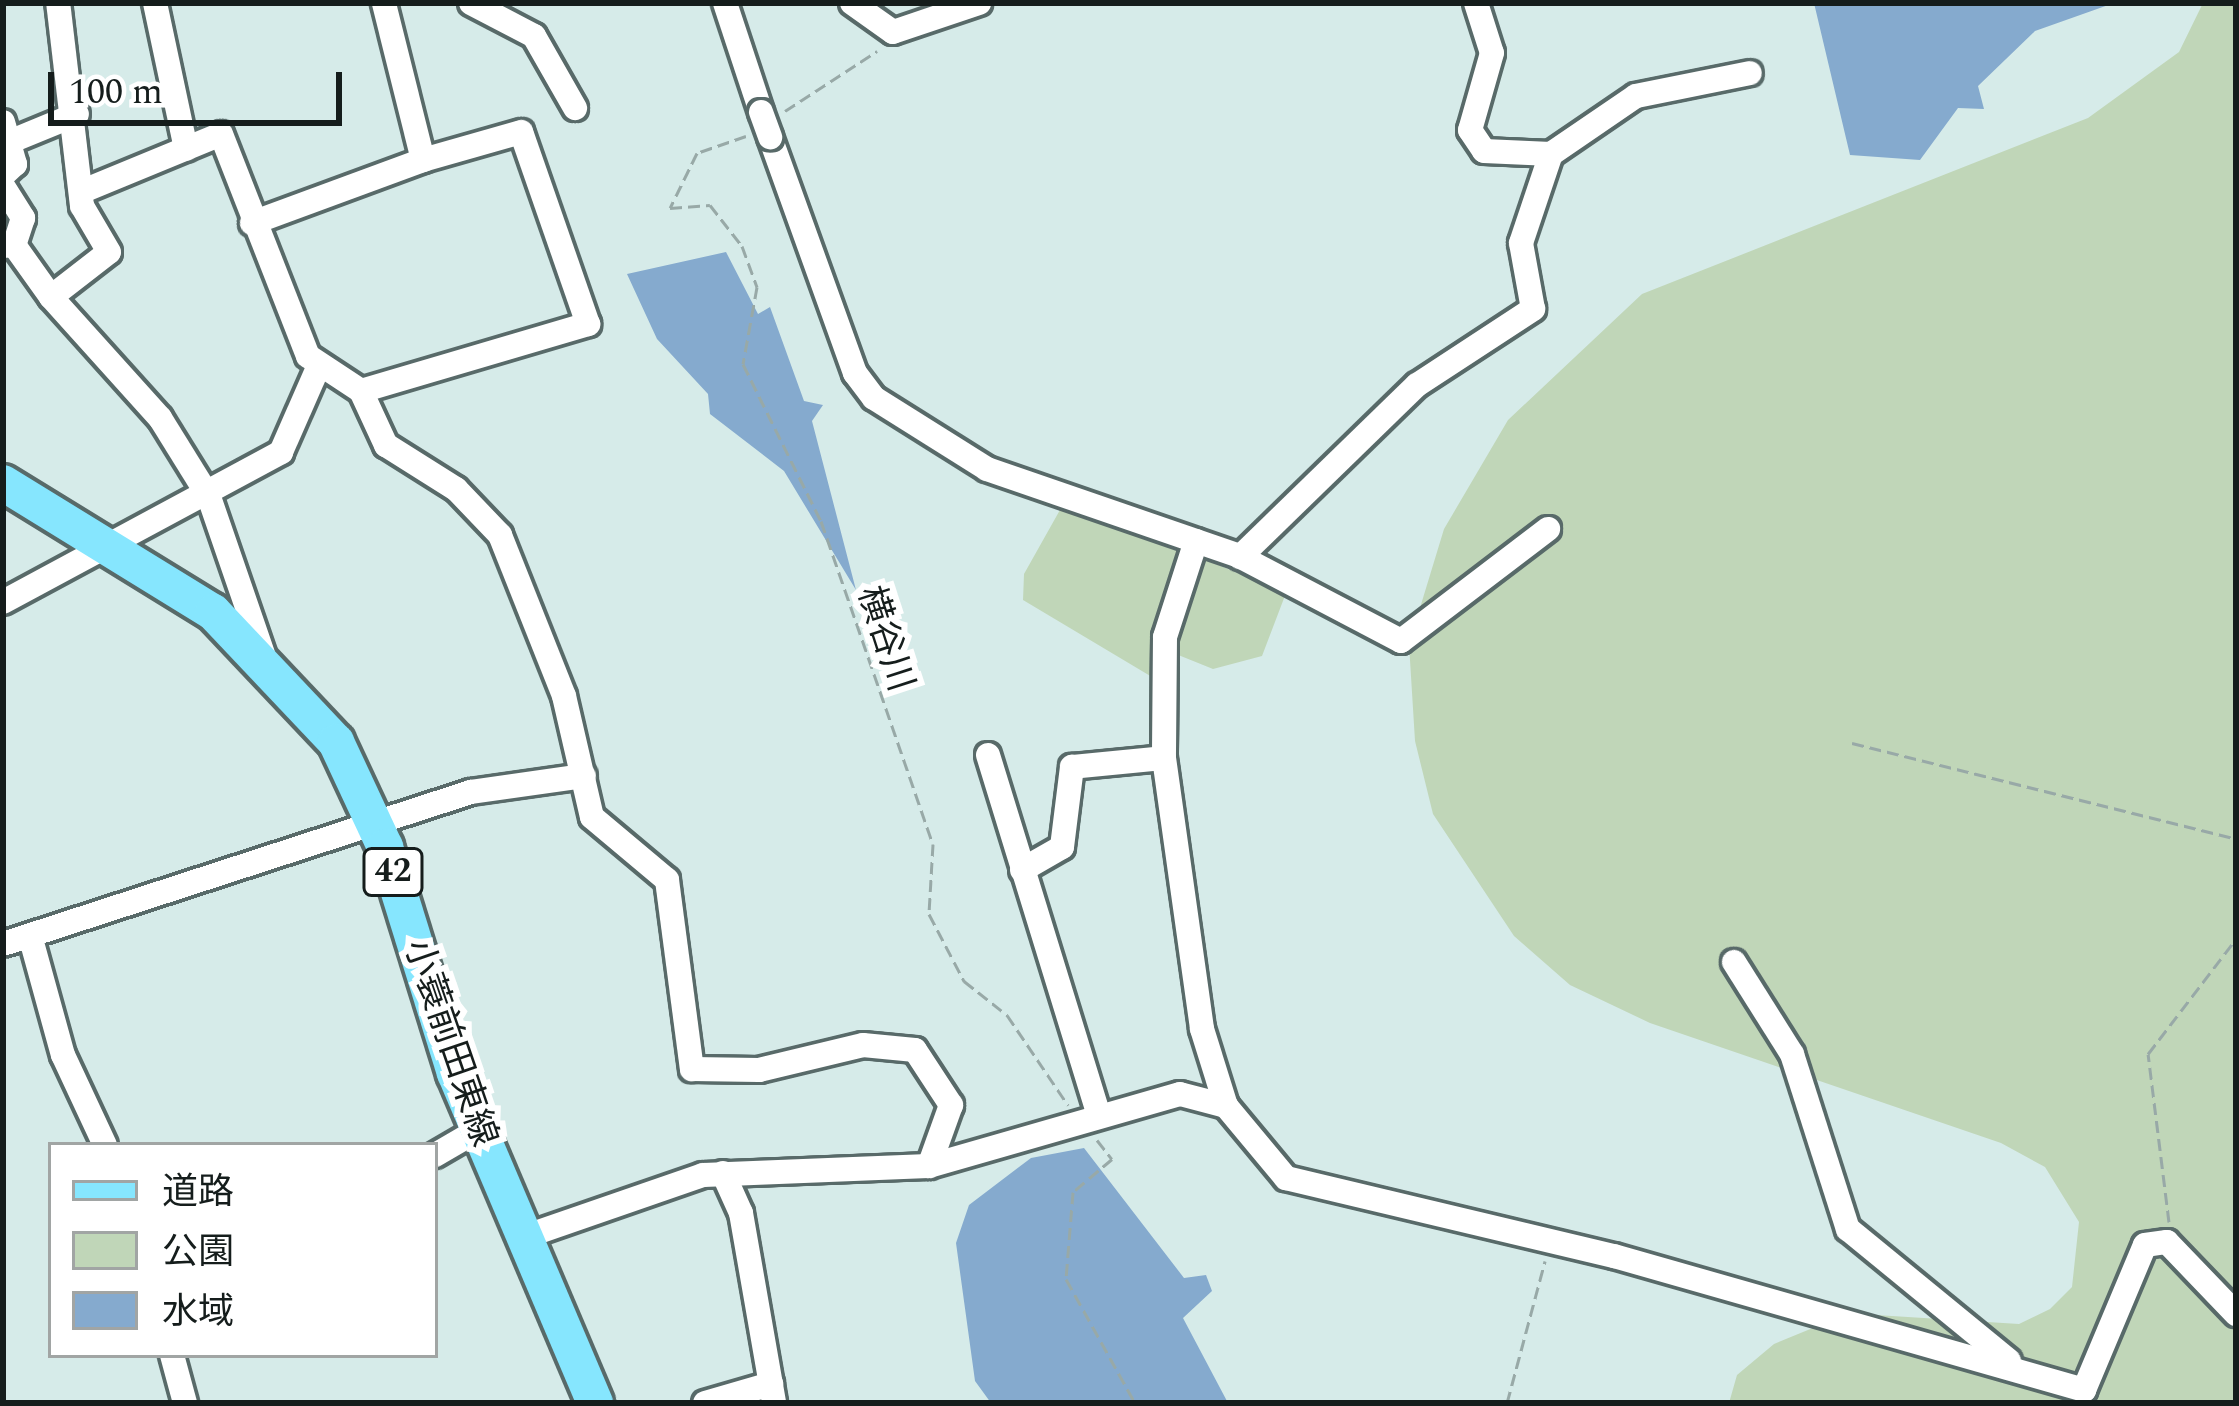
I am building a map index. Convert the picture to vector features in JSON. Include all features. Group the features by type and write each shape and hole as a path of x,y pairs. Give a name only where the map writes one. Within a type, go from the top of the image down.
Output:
{"main road":[{"name":"小蓑前田東線","path":"3,483 262,653 336,742 376,823 478,1130 595,1403"}],"street":[{"path":"52,297 109,252 83,191 77,114 58,3"},
{"path":"155,3 186,149"},
{"path":"384,3 423,160"},
{"path":"471,3 534,36 575,108"},
{"path":"725,3 840,344 874,398 987,469 1240,557 1401,641 1548,529"},
{"path":"852,3 893,32 979,3"},
{"path":"1476,3 1492,53 1474,146 1551,154"},
{"path":"1240,557 1418,386 1533,309 1521,243 1551,154 1636,96 1750,74"},
{"path":"3,176 15,164 8,131 77,114"},
{"path":"252,223 423,160 521,132 588,324 361,391"},
{"path":"83,191 221,134 252,223 317,370 361,391 386,445 456,490 500,535 584,776 592,817 667,880 692,1069 759,1070 863,1045 915,1050 951,1105 929,1166"},
{"path":"3,186 22,218 8,246 160,418 208,496 262,653"},
{"path":"3,602 100,543 208,496 281,452 317,370"},
{"path":"1196,541 1165,637 1164,758 1202,1029 1226,1106 1286,1178 2084,1390 2130,1267 2145,1245 2167,1242 2236,1314"},
{"path":"988,755 1090,1118"},
{"path":"1022,870 1062,847 1072,767 1164,758"},
{"path":"3,944 31,939 169,883 471,792 584,776"},
{"path":"31,939 63,1055 104,1142"},
{"path":"1734,962 1792,1054 1848,1229 2029,1375"},
{"path":"524,1238 723,1173 929,1166 1090,1118 1154,1093 1226,1106"},
{"path":"438,1153 478,1130"},
{"path":"705,1403 772,1394 741,1213 723,1173"},
{"path":"173,1358 184,1403"}],"path":[{"name":"横谷川","path":"870,42 880,49 763,126 697,153 670,208 710,205 742,246 757,287 743,364 821,521 933,844 929,914 964,981 1006,1015 1090,1118 1112,1159 1073,1192 1066,1279 1135,1403"},
{"path":"1852,743 2236,839"},
{"path":"2167,1242 2149,1054 2236,939"},
{"path":"1507,1403 1550,1246"}],"green space":[{"path":"2203,3 2236,3 2236,1403 1729,1403 1737,1375 1774,1344 1825,1323 1876,1315 2019,1324 2050,1309 2072,1287 2079,1222 2045,1167 2001,1143 1650,1023 1570,985 1514,936 1433,814 1415,741 1409,644 1444,529 1508,420 1642,294 2088,118 2179,52"},
{"path":"1065,501 1286,593 1262,656 1213,669 1156,646 1152,677 1023,600 1024,574"}],"water":[{"path":"1814,3 2114,3 2035,31 1978,86 1984,109 1958,108 1920,160 1850,155"},
{"path":"726,252 758,314 770,307 804,401 823,405 812,421 856,590 784,471 710,414 708,394 657,339 627,274"},
{"path":"1084,1148 1184,1278 1206,1275 1212,1291 1183,1318 1228,1403 991,1403 975,1381 956,1243 969,1205 1031,1158"}]}
